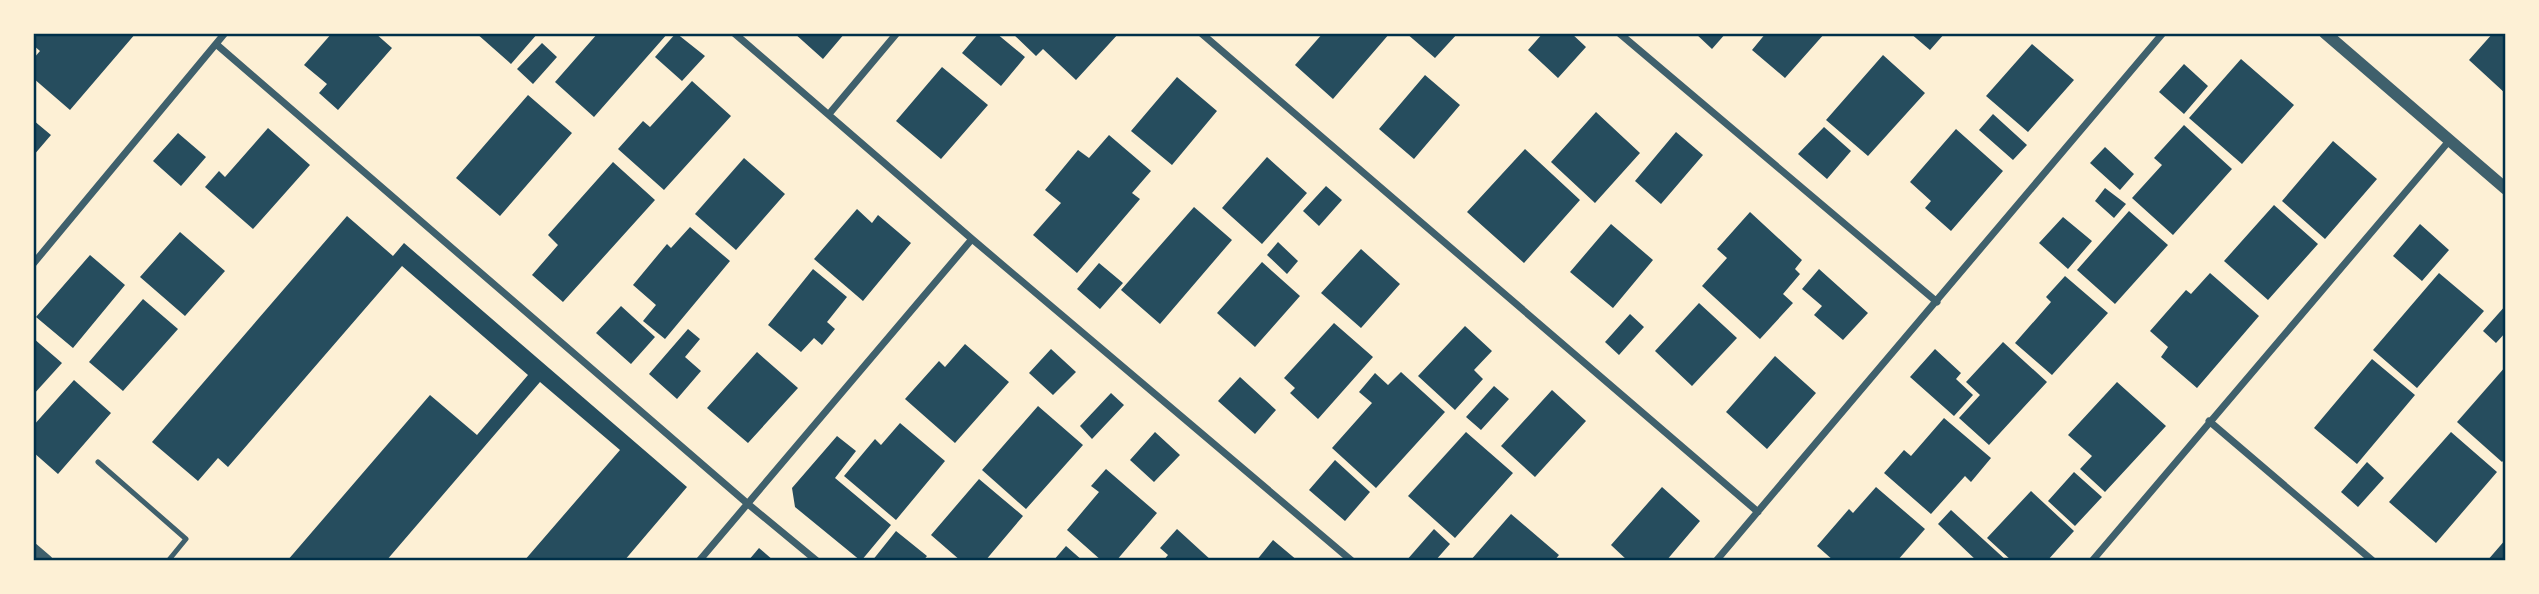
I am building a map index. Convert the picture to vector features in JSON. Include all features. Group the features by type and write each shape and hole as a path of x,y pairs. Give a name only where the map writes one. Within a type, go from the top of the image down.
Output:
{"street":[{"path":"33,264 225,33"},
{"path":"734,33 1352,561"},
{"path":"829,114 897,33"},
{"path":"1201,33 1758,512"},
{"path":"1619,33 1937,302"},
{"path":"1716,561 2163,33"},
{"path":"2325,33 2506,189"},
{"path":"216,44 817,561"},
{"path":"2092,561 2449,141"},
{"path":"699,561 972,239"},
{"path":"2209,421 2373,561"},
{"path":"33,549 47,561"}],"lane":[{"path":"98,462 186,539 168,561"}],"building":[{"path":"33,33 136,33 70,110 33,78 33,59 40,51 33,45"},
{"path":"332,33 375,33 392,48 338,110 319,93 327,84 304,65"},
{"path":"476,33 538,33 511,64"},
{"path":"598,33 668,33 594,117 555,82"},
{"path":"676,33 705,56 682,81 655,57"},
{"path":"794,33 845,33 823,59"},
{"path":"979,33 996,33 1025,57 1001,86 962,53"},
{"path":"1012,33 1119,33 1076,80 1043,49 1036,56"},
{"path":"1323,33 1390,33 1333,99 1295,65"},
{"path":"1406,33 1458,33 1435,58"},
{"path":"1543,33 1571,33 1586,47 1558,78 1528,50"},
{"path":"1695,33 1726,33 1712,49"},
{"path":"1766,33 1825,33 1785,78 1752,50"},
{"path":"1910,33 1945,33 1930,50"},
{"path":"2493,33 2506,33 2506,94 2469,60"},
{"path":"542,43 557,57 533,84 517,69"},
{"path":"2032,44 2074,80 2028,132 1986,96"},
{"path":"1883,55 1925,93 1868,156 1826,120"},
{"path":"2241,59 2294,105 2242,164 2189,118"},
{"path":"2184,64 2208,86 2184,114 2159,92"},
{"path":"942,67 988,105 941,159 896,121"},
{"path":"1425,75 1460,105 1414,159 1379,129"},
{"path":"1177,77 1217,111 1172,165 1131,131"},
{"path":"692,81 731,116 664,190 618,149 643,121 650,127"},
{"path":"528,95 572,133 500,216 456,178"},
{"path":"1596,112 1640,153 1595,203 1551,162"},
{"path":"1993,114 2027,145 2013,160 1979,130"},
{"path":"33,120 51,135 33,156"},
{"path":"2184,125 2232,169 2173,235 2132,198 2162,165 2154,158"},
{"path":"1824,127 1851,151 1827,179 1798,154"},
{"path":"268,128 310,165 253,229 205,187 219,171 225,177"},
{"path":"1956,129 2003,171 1951,231 1925,208 1931,201 1910,182"},
{"path":"1676,132 1703,155 1661,204 1635,181"},
{"path":"178,133 206,157 181,186 153,161"},
{"path":"1109,135 1151,171 1132,193 1140,199 1077,273 1033,235 1061,203 1045,190 1078,150 1089,158"},
{"path":"2333,141 2377,179 2325,239 2282,201"},
{"path":"2105,147 2134,174 2120,190 2090,163"},
{"path":"1525,149 1580,200 1524,263 1467,212"},
{"path":"1267,157 1307,193 1262,244 1222,208"},
{"path":"744,158 785,194 736,250 695,214"},
{"path":"613,162 655,200 563,302 532,275 558,245 548,235"},
{"path":"1326,186 1342,200 1319,226 1303,211"},
{"path":"2105,188 2126,204 2114,218 2095,201"},
{"path":"2274,205 2318,244 2268,300 2224,261"},
{"path":"1194,207 1232,240 1160,324 1121,290"},
{"path":"857,209 872,223 878,215 911,243 863,301 814,259"},
{"path":"2129,211 2168,245 2115,304 2077,270"},
{"path":"1750,212 1802,260 1795,269 1800,274 1783,294 1793,303 1760,339 1702,286 1727,258 1717,249"},
{"path":"347,216 393,256 404,243 687,487 624,561 524,561 620,450 540,382 386,561 287,561 430,395 477,435 528,375 402,266 228,467 218,458 198,481 152,442"},
{"path":"2063,217 2092,241 2068,269 2039,243"},
{"path":"1611,224 1653,260 1613,308 1570,272"},
{"path":"2420,224 2449,250 2422,281 2393,256"},
{"path":"690,227 730,261 665,339 643,321 656,305 633,285 667,244 671,248"},
{"path":"180,232 225,271 185,316 140,277"},
{"path":"1278,242 1298,261 1287,274 1267,255"},
{"path":"1361,249 1400,284 1361,328 1321,293"},
{"path":"90,255 125,285 73,348 36,317"},
{"path":"1262,262 1300,296 1255,347 1217,313"},
{"path":"1099,263 1123,283 1100,309 1077,289"},
{"path":"813,269 847,297 827,322 835,329 822,345 814,338 801,352 768,325"},
{"path":"1819,269 1868,313 1843,340 1814,315 1822,306 1802,289"},
{"path":"2210,273 2259,316 2197,388 2161,357 2168,347 2150,331 2186,290 2191,294"},
{"path":"2439,273 2484,311 2417,388 2373,350"},
{"path":"2065,276 2108,313 2052,375 2015,343 2051,302 2046,297"},
{"path":"143,299 178,329 123,391 89,362"},
{"path":"1699,303 1737,338 1692,386 1655,351"},
{"path":"2506,305 2506,332 2496,343 2483,331"},
{"path":"621,306 655,337 631,364 596,333"},
{"path":"1630,314 1644,327 1619,355 1605,342"},
{"path":"1334,323 1373,357 1318,419 1290,393 1295,388 1284,378"},
{"path":"1465,326 1492,351 1474,370 1483,379 1455,410 1418,376"},
{"path":"688,329 700,339 685,357 701,371 677,399 649,374"},
{"path":"33,338 62,363 33,395"},
{"path":"2003,342 2047,382 1989,445 1959,418 1980,395 1966,382"},
{"path":"965,344 1009,382 955,443 905,399 939,361 945,367"},
{"path":"1051,349 1076,372 1053,395 1029,373"},
{"path":"1935,349 1961,373 1956,379 1973,395 1954,416 1910,377"},
{"path":"757,352 798,388 748,443 707,408"},
{"path":"1775,356 1816,393 1767,449 1726,412"},
{"path":"2372,359 2415,395 2357,464 2314,428"},
{"path":"2506,366 2506,458 2502,462 2457,422"},
{"path":"1401,372 1445,412 1376,488 1332,448 1372,403 1359,392 1375,373 1388,385"},
{"path":"1240,377 1276,410 1255,434 1218,401"},
{"path":"74,380 111,413 58,474 33,452 33,426"},
{"path":"2117,382 2166,426 2105,492 2080,469 2092,456 2068,435"},
{"path":"1494,386 1509,399 1481,430 1466,417"},
{"path":"1552,390 1586,421 1535,477 1501,446"},
{"path":"1111,393 1124,405 1092,439 1080,426"},
{"path":"1038,406 1083,445 1026,509 982,470"},
{"path":"1944,418 1991,458 1971,482 1965,476 1931,514 1884,473 1904,450 1911,456"},
{"path":"900,423 945,461 896,520 844,476 875,439 881,445"},
{"path":"1155,432 1180,455 1154,482 1130,460"},
{"path":"1466,432 1513,473 1455,538 1408,496"},
{"path":"2451,432 2497,472 2436,543 2389,502"},
{"path":"837,436 856,451 835,478 891,525 861,561 795,507 792,488"},
{"path":"1335,460 1370,492 1345,521 1309,490"},
{"path":"2367,462 2384,478 2358,507 2341,492"},
{"path":"1106,469 1157,513 1116,561 1102,561 1067,530 1099,492 1091,486"},
{"path":"2074,472 2102,497 2075,526 2048,501"},
{"path":"979,479 1023,516 985,561 961,561 931,535"},
{"path":"1662,487 1700,521 1666,561 1628,561 1611,545"},
{"path":"1876,487 1925,529 1897,561 1834,561 1817,546 1849,509 1853,513"},
{"path":"2031,491 2074,531 2047,561 2012,561 1987,538"},
{"path":"1951,510 2007,561 1977,561 1938,524"},
{"path":"1511,514 1559,555 1554,561 1470,561"},
{"path":"1177,529 1212,561 1163,561 1168,555 1160,548"},
{"path":"1434,529 1450,544 1435,561 1406,561"},
{"path":"896,531 927,556 923,561 872,561"},
{"path":"2506,539 2506,561 2487,561"},
{"path":"1273,540 1298,561 1256,561"},
{"path":"1066,546 1083,561 1053,561"},
{"path":"759,548 774,561 748,561"}]}
